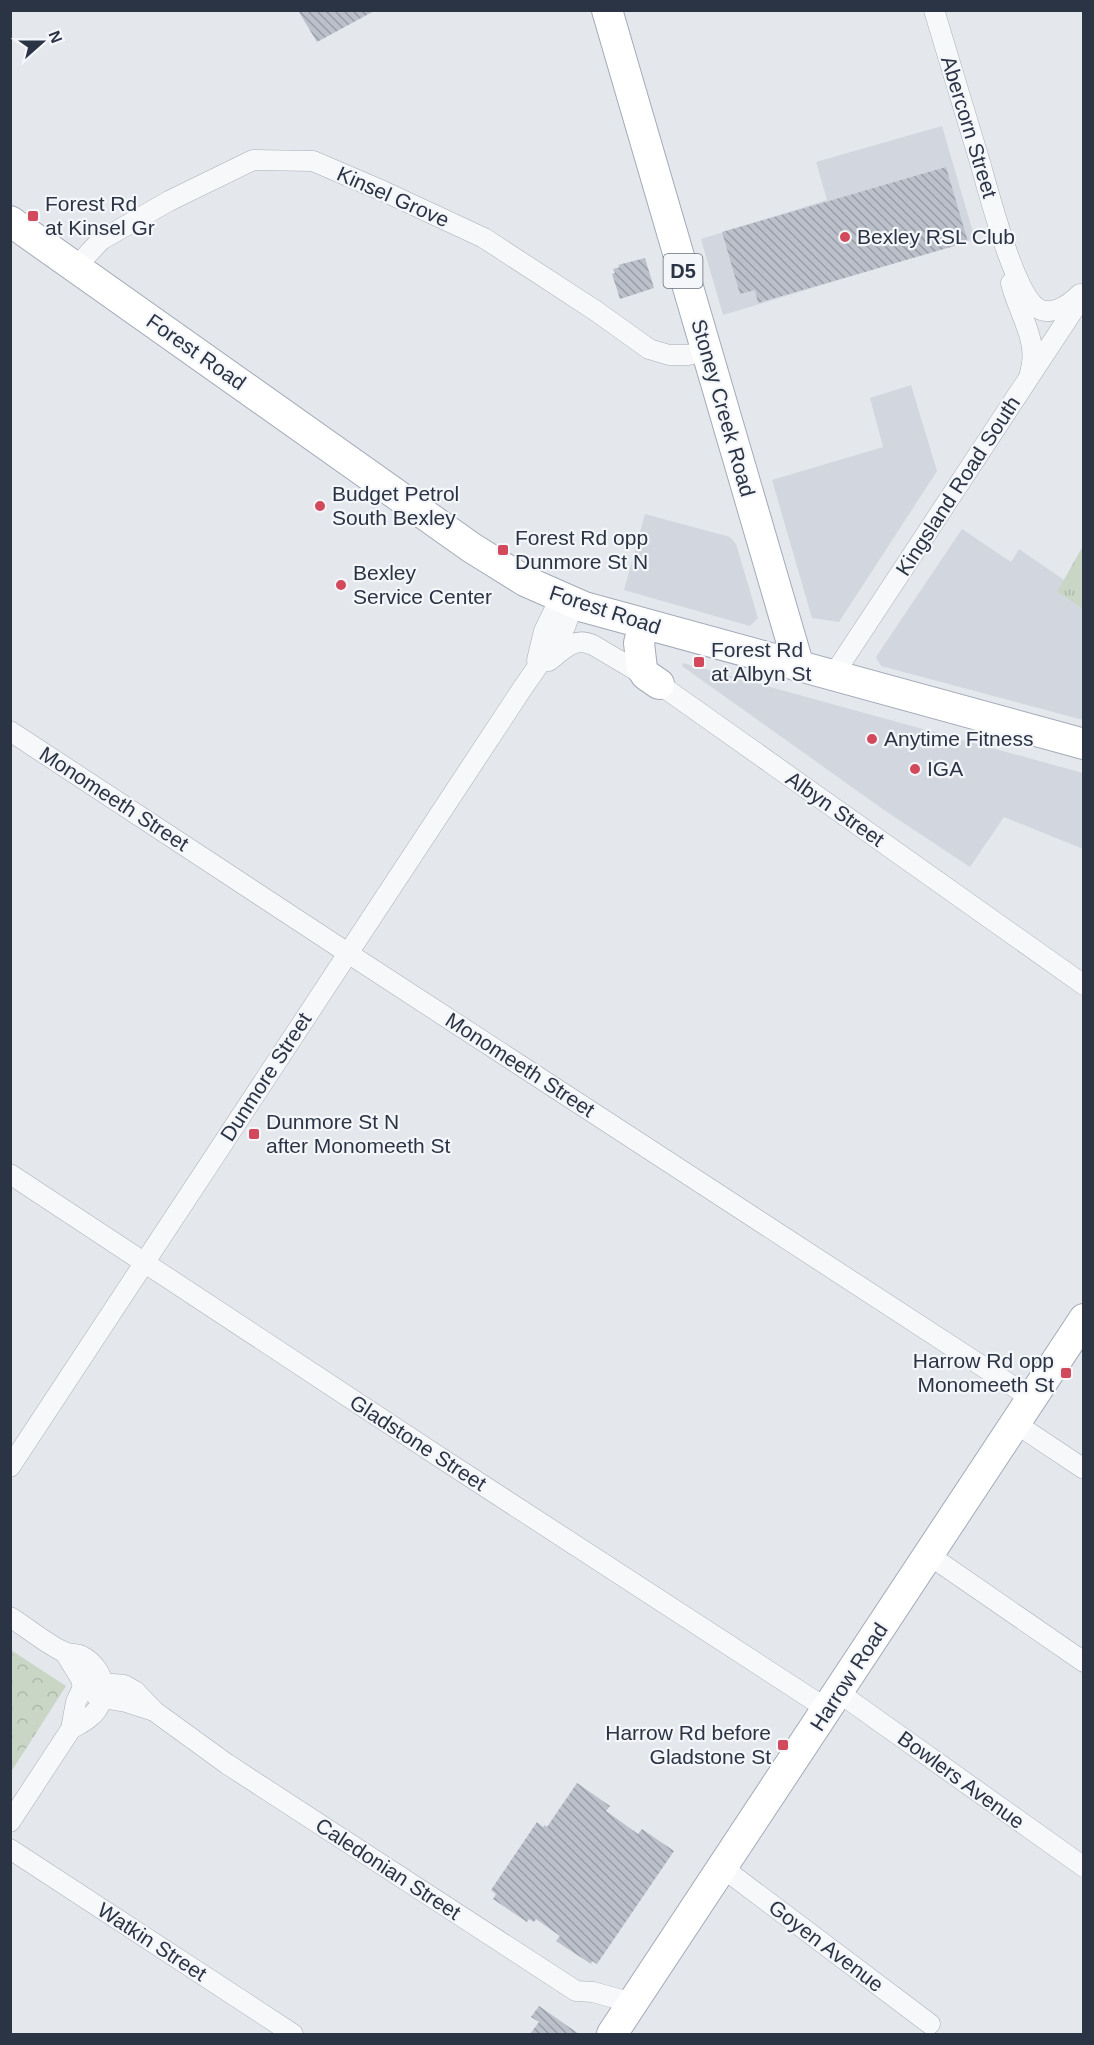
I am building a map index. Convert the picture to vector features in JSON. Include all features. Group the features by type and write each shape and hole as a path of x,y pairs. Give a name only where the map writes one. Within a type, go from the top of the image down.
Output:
{"main road":[{"name":"Stoney Creek Road","path":"607,10 799,667"},
{"name":"Forest Road","path":"10,221 472,548 525,581 567,601 653,627 1083,744"},
{"path":"653,627 654,662 658,684"},
{"name":"Harrow Road","path":"612,2034 1083,1319"}],"street":[{"name":"Abercorn Street","path":"934,10 1004,244 1013,292 1029,334 1033,363 1022,389"},
{"name":"Kinsel Grove","path":"76,267 100,240 169,201 254,160 313,161 484,238 649,349 669,355 688,356 706,351"},
{"name":"Abercorn Street","path":"1004,244 1022,286 1037,308 1049,311 1062,308 1083,292"},
{"name":"Kingsland Road South","path":"832,677 1022,389 1083,292"},
{"name":"Dunmore Street","path":"10,1467 522,688 537,659 544,631 567,601"},
{"name":"Dunmore Street","path":"522,688 563,649 572,643 582,641"},
{"name":"Albyn Street","path":"582,641 593,645 658,684 1083,985"},
{"name":"Monomeeth Street","path":"10,730 347,953 1031,1398"},
{"name":"Gladstone Street","path":"10,1174 441,1458 833,1701"},
{"path":"1015,1423 1083,1469"},
{"path":"929,1555 1083,1662"},
{"path":"10,1617 65,1653 82,1656 97,1668 104,1692 91,1717 70,1729"},
{"path":"10,1822 70,1729 76,1702 83,1687 81,1679 65,1653"},
{"name":"Caledonian Street","path":"83,1687 104,1692 124,1685 135,1691 154,1711 226,1764 576,1991 593,1992 633,2003"},
{"name":"Bowlers Avenue","path":"833,1701 1083,1868"},
{"name":"Watkin Street","path":"10,1849 293,2034"},
{"name":"Goyen Avenue","path":"723,1868 930,2024"}],"shaded area":[{"name":"Bexley RSL Club","path":"942,126 975,239 723,315 701,239 827,200 816,162"},
{"path":"911,385 937,471 839,622 812,618 772,480 883,447 870,398"},
{"path":"645,514 730,537 736,544 758,618 750,626 624,590"},
{"path":"962,529 1011,562 1019,549 1064,580 1058,592 1083,609 1083,720 881,666 876,657"},
{"path":"683,663 1083,773 1083,849 1004,817 970,867 884,810 682,666"}],"green space":[{"path":"1083,546 1083,609 1057,592"},
{"path":"11,1650 66,1686 11,1772"}],"building":[{"path":"301,10 376,10 317,42 299,12"},
{"name":"Bexley RSL Club","path":"946,167 968,242 758,303 755,290 740,294 722,232"},
{"path":"645,258 654,288 620,299 612,274 615,273 613,269 620,267 618,265"},
{"path":"577,1783 610,1806 606,1811 638,1834 642,1829 674,1851 597,1964 592,1961 591,1964 556,1941 560,1936 536,1919 534,1922 529,1919 527,1922 493,1899 496,1894 491,1890 537,1822 547,1827"},
{"path":"539,2006 579,2034 530,2034 539,2022 531,2017"}],"place":[{"name":"Forest Rd at Kinsel Gr","path":"33,216"},
{"name":"Bexley RSL Club","path":"845,237"},
{"name":"Budget Petrol South Bexley","path":"320,506"},
{"name":"Forest Rd opp Dunmore St N","path":"503,550"},
{"name":"Bexley Service Center","path":"341,585"},
{"name":"Forest Rd at Albyn St","path":"699,662"},
{"name":"Anytime Fitness","path":"872,739"},
{"name":"IGA","path":"915,769"},
{"name":"Dunmore St N after Monomeeth St","path":"254,1134"},
{"name":"Harrow Rd opp Monomeeth St","path":"1066,1373"},
{"name":"Harrow Rd before Gladstone St","path":"783,1745"}]}
